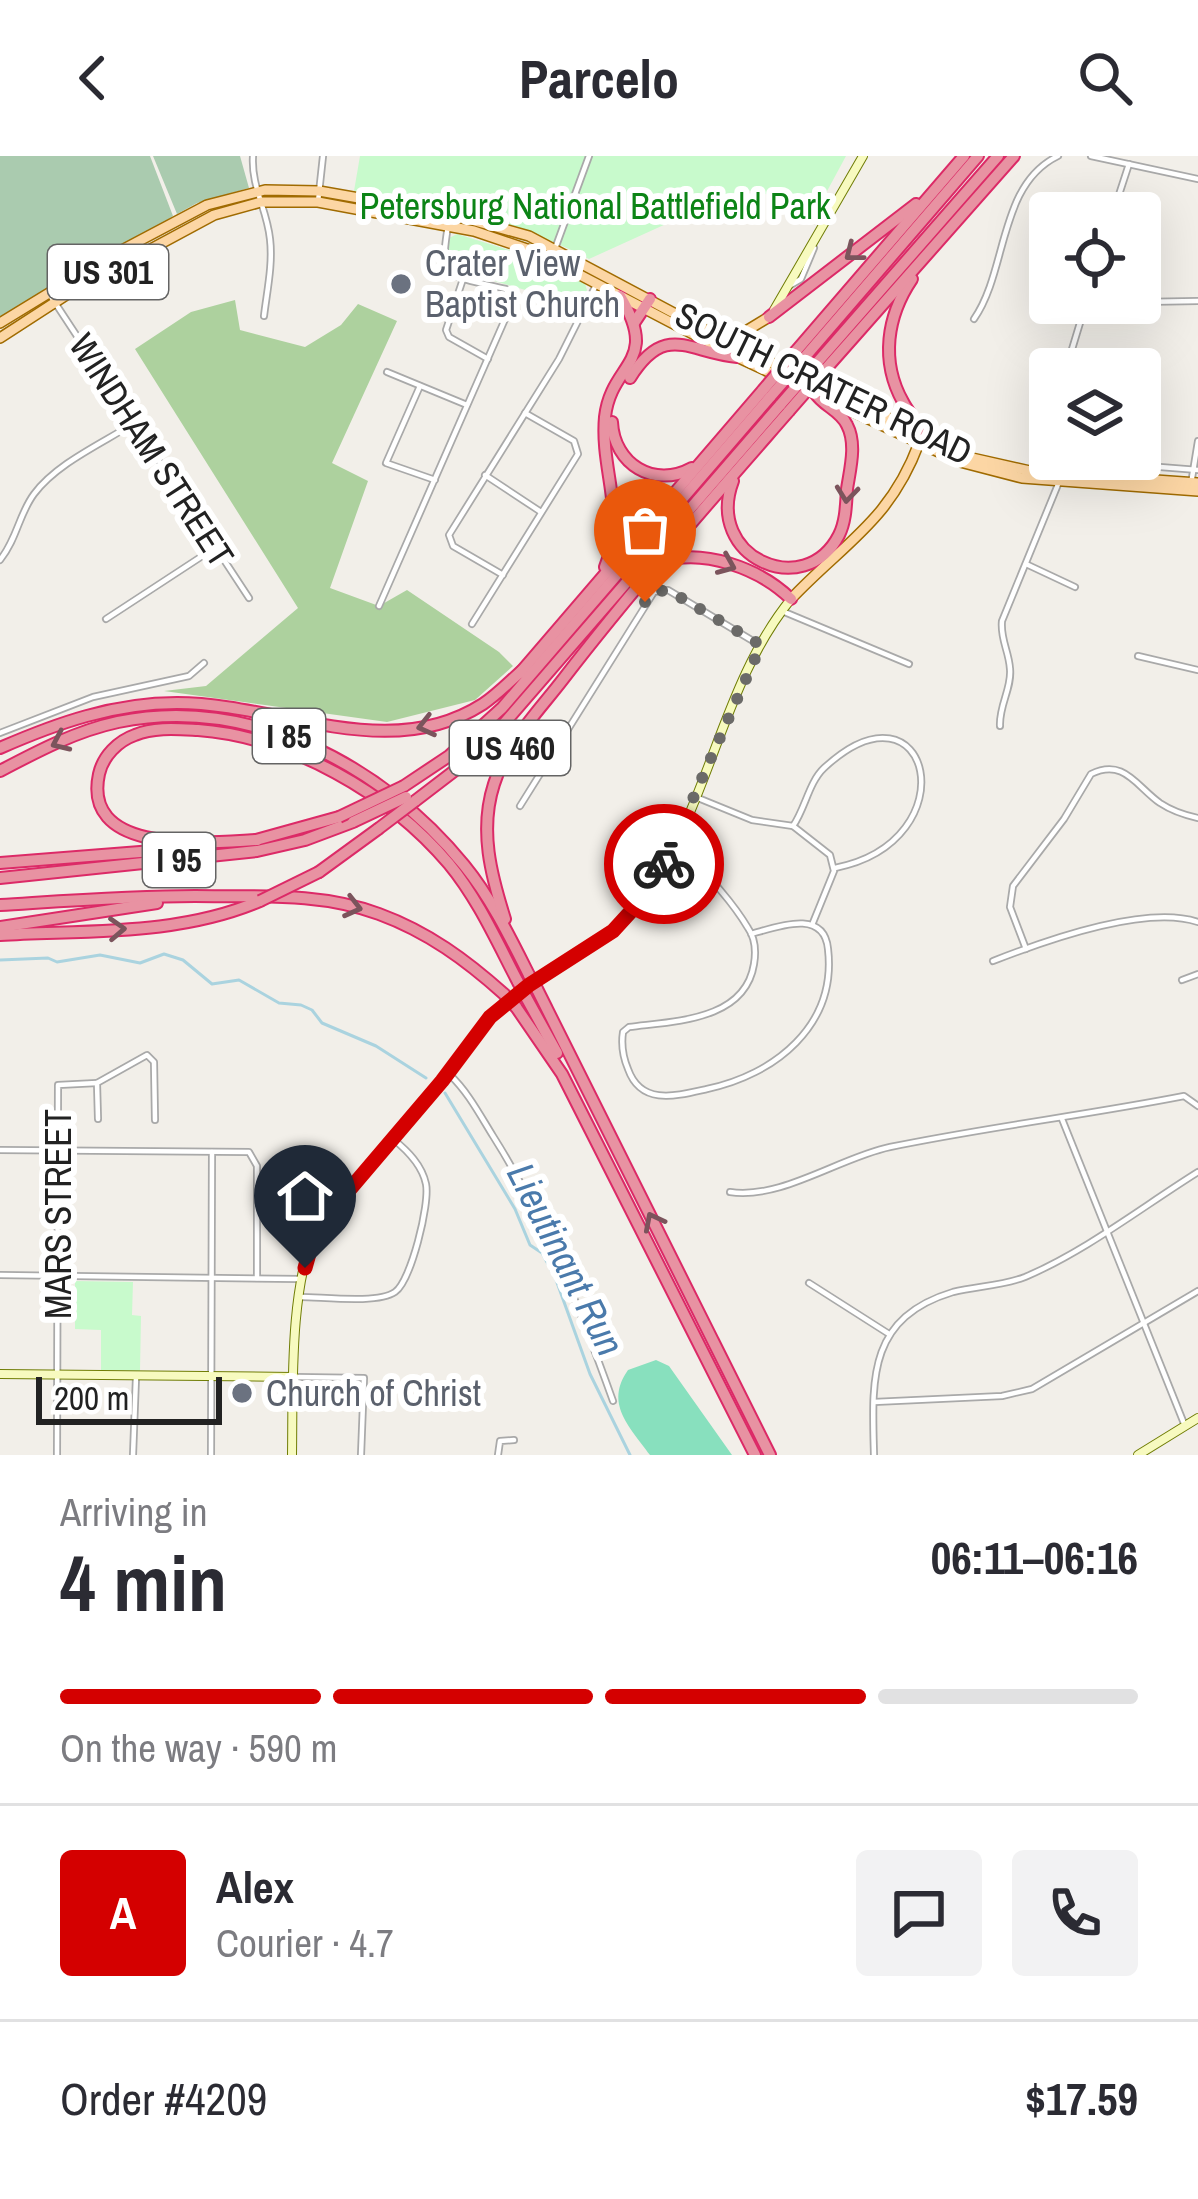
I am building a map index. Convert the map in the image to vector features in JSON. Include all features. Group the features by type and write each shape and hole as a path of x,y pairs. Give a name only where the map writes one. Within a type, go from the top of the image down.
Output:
{"highway":[{"name":"US 460","path":"810,362 964,156"},
{"name":"I 95","path":"810,362 978,156"},
{"name":"I 95","path":"0,862 257,840 408,795 422,775 502,708 998,156"},
{"name":"US 460","path":"422,775 486,715 704,458 776,400 944,234 1013,156"},
{"path":"769,317 937,187"},
{"path":"920,440 920,427 895,386 889,335 902,294 944,234"},
{"path":"595,586 612,550 616,526 605,416 633,359 634,323 620,296"},
{"path":"634,323 647,304"},
{"path":"704,458 675,476 640,470 614,442 613,409 637,368 661,348 693,344 737,357"},
{"path":"736,472 727,515 732,534 747,553 770,565 790,567 808,563 829,549 844,521 852,440 844,419 814,393"},
{"name":"US 460","path":"508,934 487,841 490,799 514,741 736,472 776,400"},
{"name":"I 95","path":"0,878 257,851 305,840 408,795 494,735 776,400"},
{"path":"658,564 688,555 706,556 777,587 791,599"},
{"path":"540,682 631,596"},
{"path":"0,748 86,715 153,704 222,706 363,731 413,730 471,711 525,668"},
{"name":"I 85","path":"0,771 78,734 143,718 202,717 269,729 316,747 434,832 473,877 508,934 524,978 537,989 770,1455"},
{"path":"257,840 162,842 124,829 107,814 100,798 99,774 105,760 132,736 180,729 252,739 331,770 384,807 452,867 481,911 524,978 526,997 567,1071 576,1101"},
{"path":"0,931 183,924 226,914 319,872 378,829 408,795"},
{"path":"0,931 150,903 237,896"},
{"path":"0,905 237,896 308,898 378,914 436,941 504,994 546,1048 755,1455"}],"main road":[{"path":"716,335 746,331 769,317 863,156"},
{"name":"SOUTH CRATER ROAD","path":"0,338 6,324 207,205 254,191 318,197 449,220 554,254 737,357 814,393 920,440 995,464 1029,469"},
{"name":"SOUTH CRATER ROAD","path":"51,297 214,215 261,202 318,197"},
{"name":"SOUTH CRATER ROAD","path":"600,278 620,296 716,335 920,440"},
{"path":"292,1455 301,1297 316,1229 505,1004 626,919 656,879 675,841 761,645 791,599 878,517 901,484 920,440"},
{"name":"SOUTH CRATER ROAD","path":"1105,480 1194,486"},
{"name":"SOUTH CRATER ROAD","path":"1140,480 1194,486"},
{"path":"0,1374 294,1377"},
{"path":"1138,1455 1198,1418"}],"street":[{"path":"318,197 323,156"},
{"path":"554,254 590,156"},
{"path":"974,319 986,302 1017,197 1058,156"},
{"path":"1091,156 1198,179"},
{"path":"250,158 254,191 271,241 264,316"},
{"path":"1120,192 1129,164"},
{"path":"380,606 513,302 506,289 451,274 443,263 449,220"},
{"path":"503,575 450,543 449,535 559,359 600,278"},
{"path":"463,279 446,327 454,340 488,359"},
{"name":"WINDHAM STREET","path":"51,297 248,598"},
{"path":"1161,302 1198,301"},
{"path":"387,372 467,405"},
{"path":"420,386 386,463 435,480"},
{"path":"472,624 578,454 575,442 525,412"},
{"path":"0,560 15,540 36,491 134,423"},
{"path":"1194,486 1198,441"},
{"path":"1161,466 1196,469"},
{"path":"485,475 542,512"},
{"path":"1000,726 1000,705 1011,673 1001,629 1060,480"},
{"path":"106,619 216,547"},
{"path":"1025,563 1075,587"},
{"path":"520,806 654,592 668,590 761,645"},
{"path":"782,611 909,664"},
{"path":"1138,656 1198,670"},
{"path":"0,733 93,697 188,676 204,664"},
{"path":"793,826 818,774 860,743 893,740 907,748 921,767 921,797 895,837 870,857 835,868"},
{"path":"1025,949 1010,907 1011,892 1091,773 1104,768 1123,770 1166,807 1198,818"},
{"path":"694,797 752,820 793,826 830,856 835,868 812,925"},
{"path":"675,841 752,934 755,959 750,978 728,1005 702,1016 634,1027 621,1036 633,1081 649,1094 674,1096 728,1085 765,1070 796,1045 820,1006 828,947 812,925 793,922 752,934"},
{"path":"993,961 1133,920 1173,916 1198,922"},
{"path":"1182,980 1198,974"},
{"path":"98,1119 98,1083 144,1055 154,1062 155,1120"},
{"path":"448,1073 465,1091 525,1190 613,1401"},
{"name":"MARS STREET","path":"57,1455 58,1085 98,1083"},
{"path":"730,1192 764,1189 888,1147 1184,1096 1196,1103"},
{"path":"1062,1118 1185,1426"},
{"path":"301,1297 377,1298 397,1291 405,1280 427,1187 414,1159 393,1139"},
{"path":"0,1150 245,1151 254,1156 257,1278"},
{"path":"211,1455 212,1152"},
{"path":"874,1455 876,1368 889,1334 903,1318 926,1302 1026,1276 1198,1172"},
{"path":"0,1275 303,1279"},
{"path":"809,1283 889,1334"},
{"path":"874,1402 1019,1393 1059,1376 1198,1291"},
{"path":"134,1455 136,1376"},
{"path":"294,1377 364,1378 361,1455"},
{"path":"499,1455 500,1441 514,1440"}],"green space":[{"path":"0,156 150,156 173,216 148,233 57,273 48,292 0,326"},
{"path":"153,156 240,156 249,188 177,214"},
{"name":"Petersburg National Battlefield Park","path":"360,156 846,156 819,206 743,189 589,259 504,224 354,191"},
{"name":"Petersburg National Battlefield Park","path":"457,234 529,256 585,284 587,290 574,321 542,300 543,295 445,267 449,238"},
{"path":"235,300 240,330 305,347 341,325 358,304 397,321 332,463 368,481 330,588 379,606 407,590 499,652 513,666 475,700 387,722 164,691 206,686 298,608 135,349 191,312"},
{"path":"75,1281 133,1282 132,1315 141,1316 140,1371 101,1370 101,1330 75,1329"},
{"path":"656,1360 669,1366 732,1455 650,1455 622,1415 618,1394 628,1370"}],"waterway":[{"name":"Lieutinant Run","path":"0,960 48,958 57,962 100,955 140,963 164,954 183,960 212,984 239,980 279,1003 312,1010 322,1023 376,1046 426,1078"},
{"name":"Lieutinant Run","path":"445,1093 515,1209 530,1245 542,1253 555,1277 590,1374 630,1455"}],"way so far":[{"path":"645,602 654,592 668,590 761,645 664,864"}],"place":[{"name":"Crater View Baptist Church","path":"401,284"},
{"name":"Church of Christ","path":"242,1393"}],"route":[{"path":"305,1268 316,1229 490,1017 529,985 613,931 645,896 664,864"}]}
